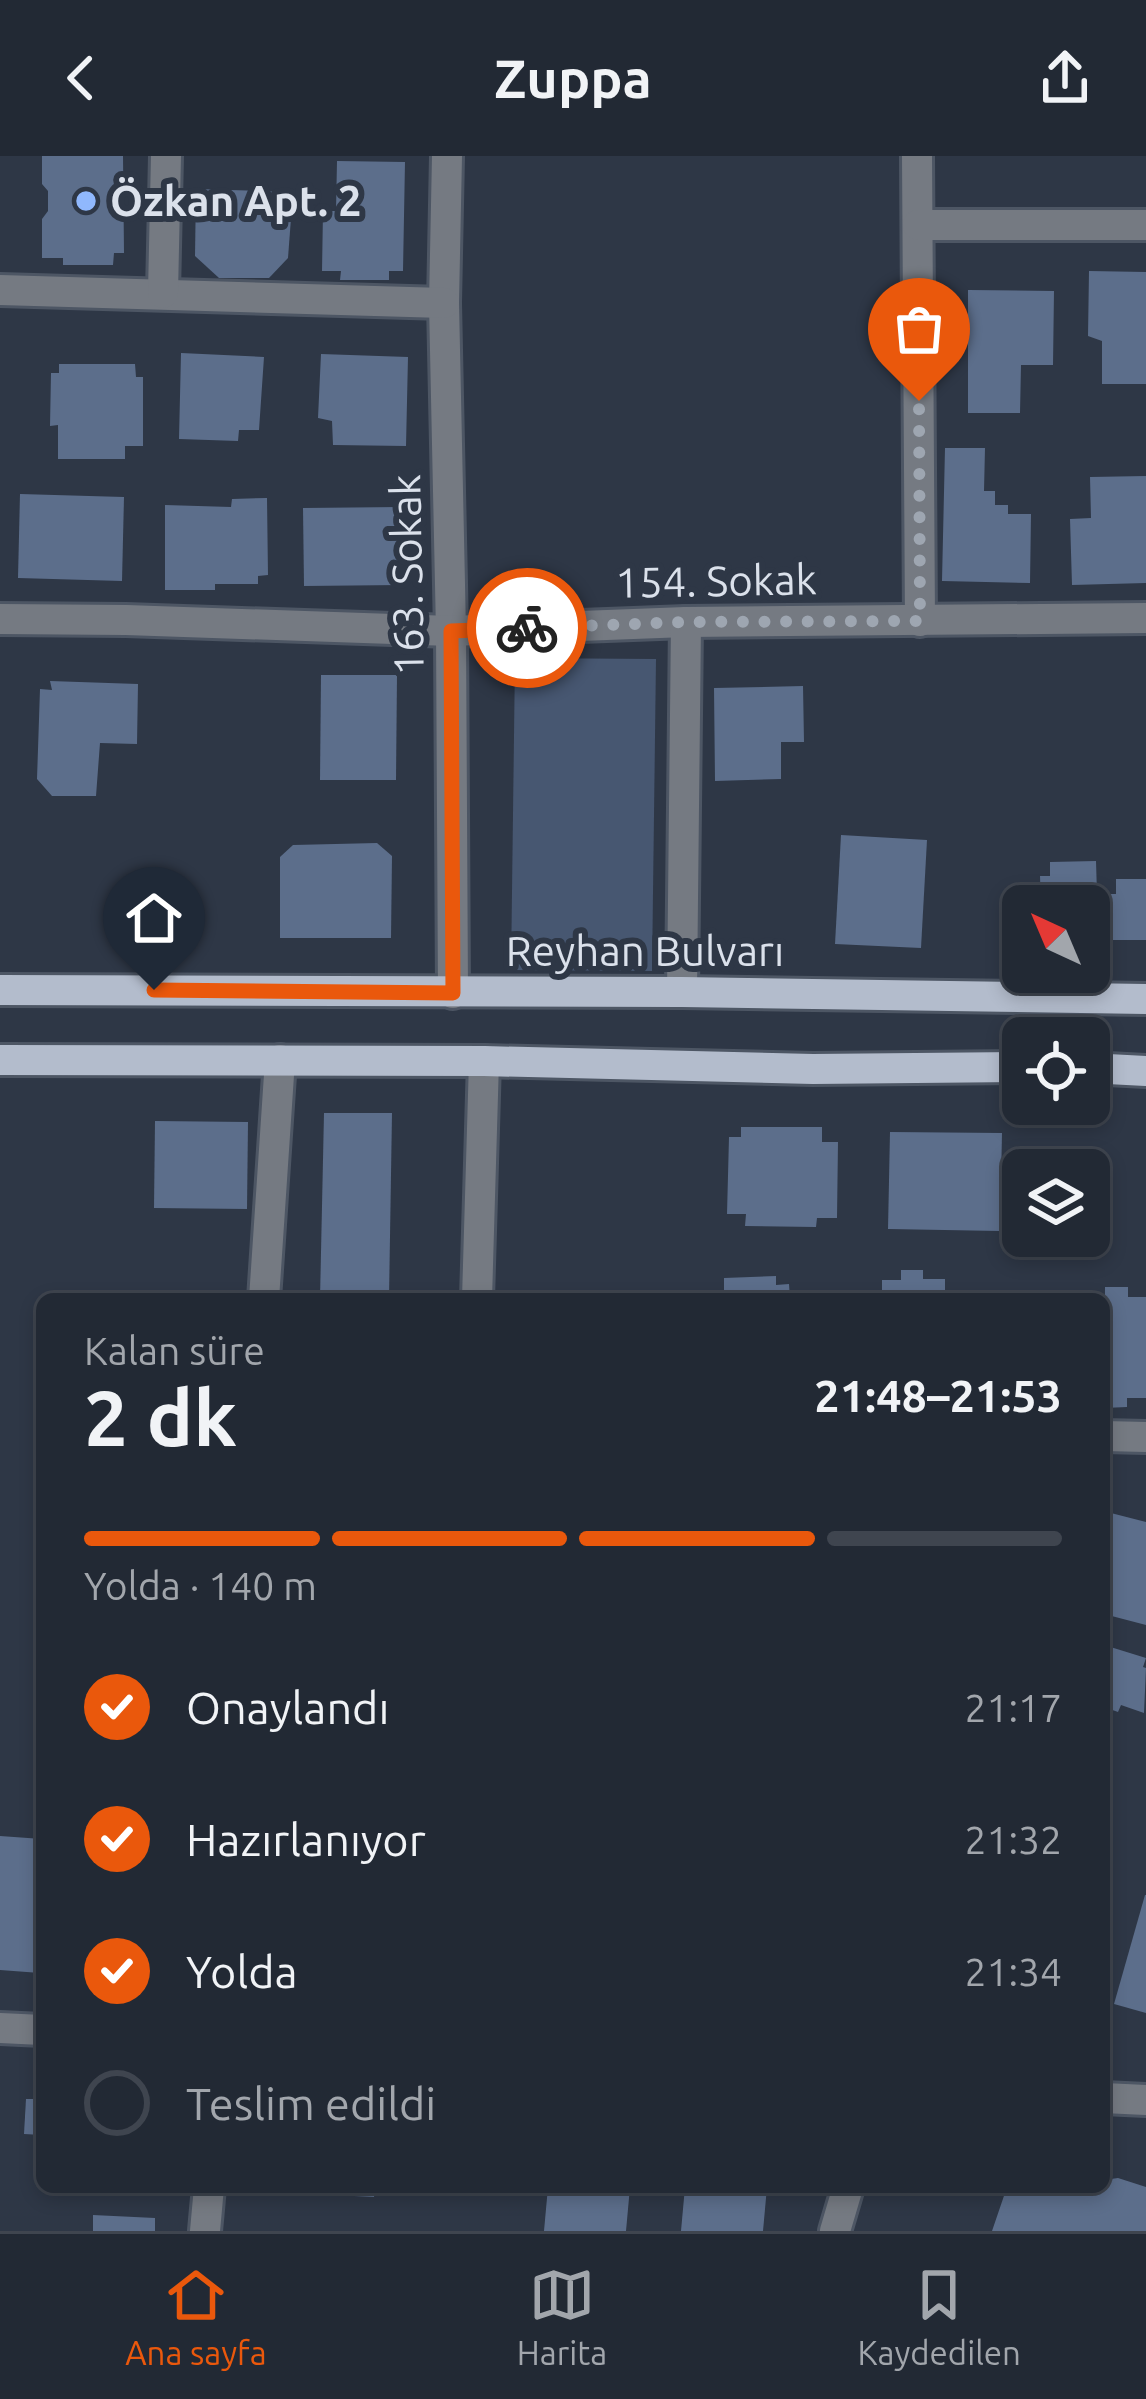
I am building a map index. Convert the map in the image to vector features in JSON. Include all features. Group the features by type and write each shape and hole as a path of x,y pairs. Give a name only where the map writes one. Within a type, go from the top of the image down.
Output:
{"main road":[{"name":"Reyhan Bulvarı","path":"0,990 1146,999"},
{"path":"0,1060 1002,1067"},
{"path":"1110,1069 1146,1071"}],"street":[{"path":"163,293 166,156"},
{"name":"163. Sokak","path":"447,156 444,303 453,993"},
{"path":"917,156 920,621"},
{"path":"918,225 1146,225"},
{"path":"0,290 444,303"},
{"name":"154. Sokak","path":"0,619 451,631 686,622 1146,618"},
{"path":"682,992 686,622"},
{"path":"264,1293 280,1060"},
{"path":"477,1293 484,1061"},
{"path":"1110,1436 1146,1437"},
{"path":"0,2028 36,2030"},
{"path":"1110,2098 1146,2100"},
{"path":"206,2231 209,2193"},
{"path":"835,2231 846,2193"}],"shaded area":[{"path":"515,658 656,659 652,971 511,970"}],"building":[{"name":"Özkan Apt. 2","path":"42,156 123,156 124,253 114,253 113,265 63,265 63,258 42,258 48,191 42,184"},
{"path":"337,161 405,162 403,271 389,271 389,280 340,280 341,271 322,271 323,211 336,211"},
{"path":"196,189 293,192 288,258 269,278 219,278 195,256"},
{"path":"1089,271 1146,272 1146,384 1102,384 1102,341 1088,336"},
{"path":"968,290 1054,291 1053,365 1021,365 1020,413 968,413"},
{"path":"181,353 264,357 259,430 239,430 238,441 179,439"},
{"path":"321,354 408,357 406,446 333,445 332,421 318,418"},
{"path":"59,364 135,364 136,377 143,377 143,446 125,446 125,459 58,459 58,425 50,426 51,373 59,373"},
{"path":"945,448 985,448 984,491 995,491 995,505 1008,505 1008,514 1031,514 1030,583 942,581"},
{"path":"1146,476 1146,583 1072,585 1070,519 1091,518 1090,477"},
{"path":"20,494 124,497 122,581 18,578"},
{"path":"267,498 268,575 258,576 258,584 165,590 165,505 231,507 232,499"},
{"path":"400,507 401,585 304,586 303,508"},
{"path":"321,675 397,675 396,780 320,780"},
{"path":"50,681 138,684 137,744 100,743 96,796 52,796 37,779 40,689 52,690"},
{"path":"803,686 804,742 781,742 781,779 715,781 714,688"},
{"path":"841,835 927,840 921,948 835,944"},
{"path":"377,843 392,856 391,938 280,938 280,857 293,845"},
{"path":"1096,861 1097,885 1040,885 1040,876 1050,876 1050,862"},
{"path":"1116,879 1146,879 1146,940 1110,940 1110,894 1116,894"},
{"path":"324,1113 392,1113 389,1293 320,1293"},
{"path":"155,1121 248,1122 247,1209 154,1208"},
{"path":"741,1127 822,1127 822,1142 838,1142 837,1218 817,1218 816,1227 745,1226 746,1214 727,1214 729,1137 741,1137"},
{"path":"890,1132 1002,1133 1000,1231 888,1229"},
{"path":"901,1270 923,1270 923,1279 945,1279 945,1293 882,1293 882,1280 901,1280"},
{"path":"776,1276 776,1285 789,1284 790,1293 718,1293 724,1292 724,1278"},
{"path":"1105,1287 1128,1287 1128,1297 1146,1297 1146,1398 1127,1398 1127,1407 1110,1408 1110,1293 1105,1293"},
{"path":"1110,1513 1146,1522 1146,1625 1110,1616"},
{"path":"1110,1647 1146,1658 1144,1713 1121,1705 1118,1712 1110,1709"},
{"path":"0,1836 36,1839 36,1973 0,1970"},
{"path":"1146,1895 1146,2013 1114,2004"},
{"path":"26,2099 36,2099 36,2135 24,2134"},
{"path":"1110,2179 1146,2187 1146,2231 992,2231 1005,2193 1110,2193"},
{"path":"295,2193 374,2193 374,2197"},
{"path":"547,2193 629,2193 626,2231 544,2231"},
{"path":"684,2193 766,2193 763,2231 681,2231"},
{"path":"93,2215 155,2218 155,2231 93,2231"}],"way so far":[{"path":"527,628 920,621 919,401"}],"place":[{"name":"Özkan Apt. 2","path":"86,201"}],"route":[{"path":"154,990 453,993 451,631 527,628"}]}
